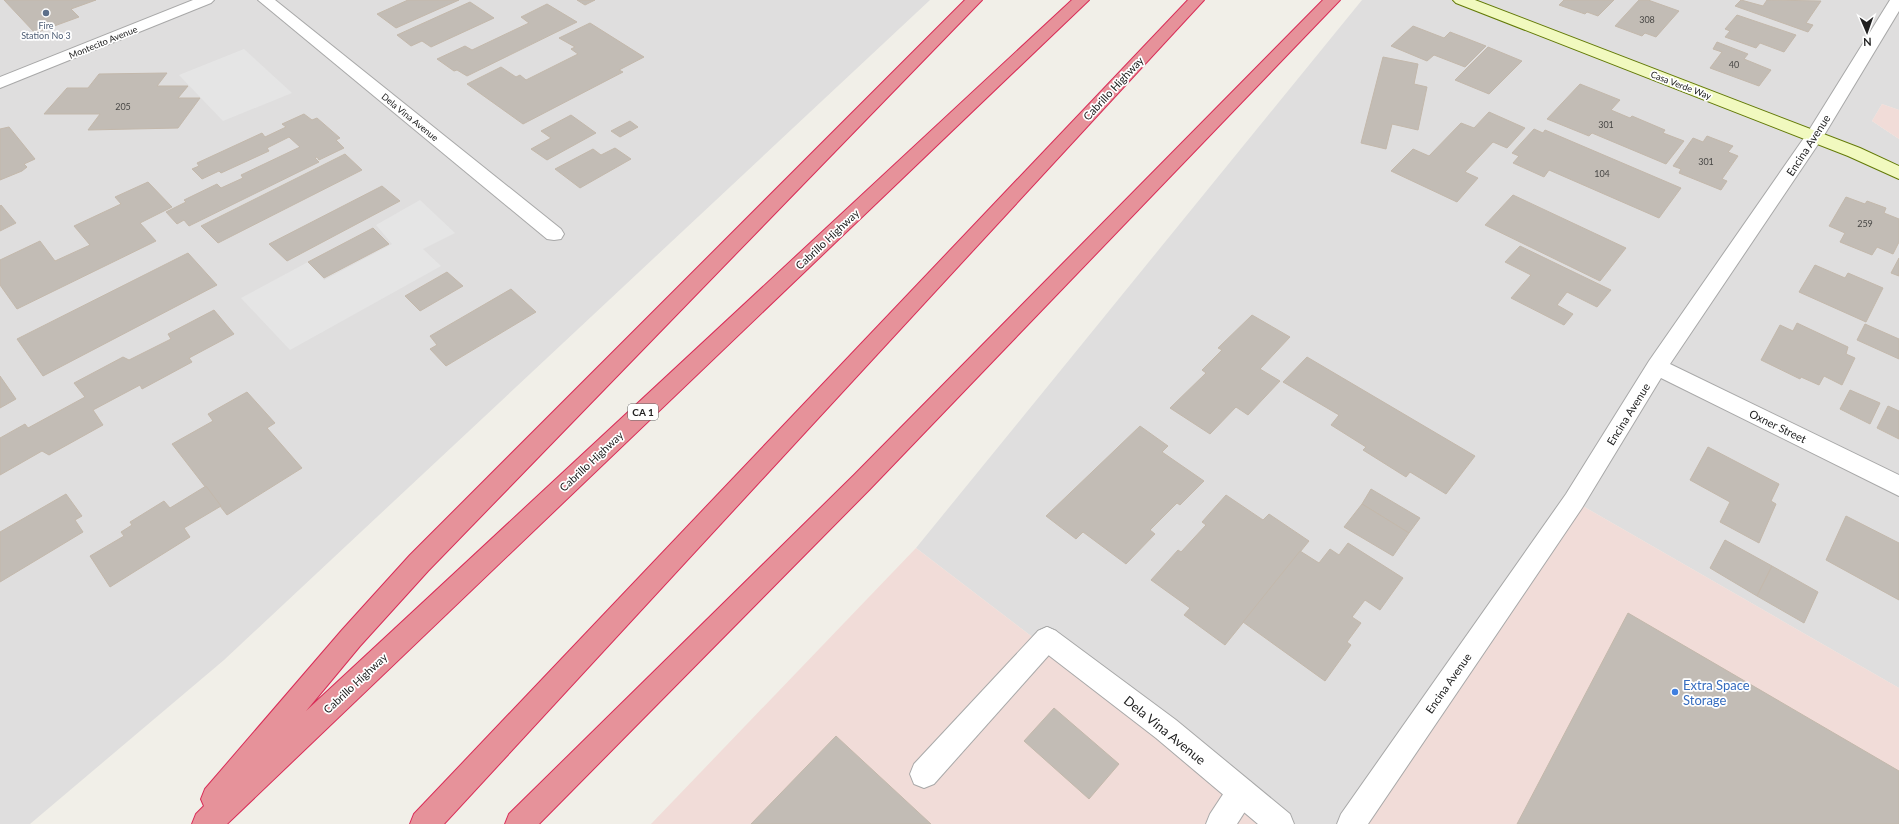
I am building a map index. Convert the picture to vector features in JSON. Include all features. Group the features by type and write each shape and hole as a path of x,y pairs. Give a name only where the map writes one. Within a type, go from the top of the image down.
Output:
{"highway":[{"path":"194,824 280,721 419,563 974,0"},
{"name":"Cabrillo Highway","path":"206,824 1081,0"},
{"name":"Cabrillo Highway","path":"424,824 1196,0"},
{"path":"520,824 862,482 1332,0"}],"main road":[{"name":"Casa Verde Way","path":"1462,0 1854,152 1899,173"}],"street":[{"name":"Montecito Avenue","path":"0,83 206,0"},
{"name":"Dela Vina Avenue","path":"266,0 554,234"},
{"name":"Encina Avenue","path":"1351,824 1574,501 1657,367 1814,137 1898,0"},
{"name":"Oxner Street","path":"1657,367 1899,486"},
{"name":"Dela Vina Avenue","path":"924,774 1047,639 1166,728 1280,824"},
{"path":"1220,824 1242,792"}],"shaded area":[{"path":"0,0 930,0 224,660 30,824 0,824"},
{"path":"1362,0 1899,0 1899,110 1882,104 1872,121 1899,139 1899,688 1574,501 1351,824 1277,824 916,548"},
{"path":"244,49 292,93 223,121 179,75"},
{"path":"1882,104 1899,110 1899,139 1872,121"},
{"path":"420,200 455,233 423,249 441,266 290,350 241,298 308,262 324,280 392,244 376,225"},
{"path":"1574,501 1899,688 1899,824 1351,824"},
{"path":"916,548 1277,824 651,824"}],"building":[{"name":"Fire Station No 3","path":"4,0 96,0 71,9 79,17 35,33"},
{"path":"408,0 459,0 396,28 377,14"},
{"path":"577,0 595,0 585,5"},
{"path":"1564,0 1614,0 1598,16 1587,12 1585,14 1559,5"},
{"path":"1639,0 1648,0 1679,11 1656,37 1645,33 1642,36 1615,26"},
{"path":"1741,0 1763,6 1767,0 1821,1 1806,23 1813,25 1808,32 1735,6"},
{"path":"470,2 494,18 431,47 422,41 411,46 397,35"},
{"path":"547,4 577,22 467,76 457,70 454,71 437,59 465,46 472,50 529,23 521,17"},
{"path":"1737,15 1796,35 1784,52 1760,43 1756,48 1725,37 1730,31 1725,29"},
{"path":"590,23 644,57 619,70 623,72 523,124 467,84 501,67 516,77 520,75 526,80 578,54 571,49 575,47 559,38"},
{"path":"1413,26 1444,38 1450,32 1486,46 1465,67 1434,55 1427,61 1391,46"},
{"path":"1717,42 1748,54 1744,59 1771,70 1759,86 1710,68 1722,52 1713,49"},
{"path":"1488,47 1522,61 1489,94 1455,80"},
{"path":"1383,57 1418,64 1414,84 1427,87 1418,130 1392,124 1386,149 1361,143"},
{"path":"167,73 157,86 188,86 178,98 200,98 178,128 88,130 100,114 44,114 67,88 88,88 99,74"},
{"path":"1580,84 1620,100 1611,110 1630,118 1632,116 1665,130 1663,133 1684,141 1666,164 1592,133 1589,136 1547,119"},
{"path":"1489,112 1525,128 1507,148 1493,142 1465,172 1478,178 1457,202 1391,171 1413,149 1429,156 1461,123 1474,128"},
{"path":"304,114 312,120 317,118 340,138 336,140 344,148 319,160 317,157 315,158 319,162 189,226 184,220 177,224 166,212 186,202 184,200 217,184 221,188 243,178 241,175 300,147 289,137 267,148 269,151 221,173 219,171 202,179 192,169 199,166 197,163 262,133 265,137 286,127 282,124"},
{"path":"571,115 596,133 547,160 531,149 551,138 541,131"},
{"path":"630,121 638,127 620,137 611,131"},
{"path":"9,127 35,159 24,164 27,167 22,171 0,180 0,129"},
{"path":"1534,129 1543,133 1545,130 1681,188 1659,218 1549,170 1544,177 1513,163 1519,156 1512,153"},
{"path":"1707,136 1733,146 1728,152 1738,156 1722,179 1727,181 1721,190 1679,173 1681,169 1673,166 1693,138 1703,142"},
{"path":"615,148 631,159 580,188 555,169 593,149 601,155"},
{"path":"345,154 362,170 218,243 201,226"},
{"path":"148,182 172,207 140,223 156,241 17,309 0,285 0,260 40,241 55,261 90,245 74,226 121,204 115,197"},
{"path":"382,186 400,201 287,261 269,244"},
{"path":"1513,195 1626,248 1600,281 1485,225"},
{"path":"1846,197 1865,204 1867,201 1886,208 1884,213 1899,219 1899,242 1893,254 1877,247 1872,255 1840,242 1845,233 1829,226"},
{"path":"1,205 16,223 0,231 0,206"},
{"path":"373,228 389,244 324,278 308,262"},
{"path":"1520,246 1611,290 1597,307 1567,292 1557,305 1573,314 1564,325 1511,298 1531,275 1505,262"},
{"path":"188,253 217,285 43,376 17,339"},
{"path":"1899,258 1899,276 1891,273"},
{"path":"1815,265 1845,278 1848,273 1883,288 1866,322 1799,292"},
{"path":"447,272 463,286 420,311 405,296"},
{"path":"511,289 536,312 446,366 430,349 437,345 430,336"},
{"path":"214,310 234,334 189,358 192,362 142,389 140,385 93,410 103,425 49,455 42,451 0,475 0,438 25,424 28,428 85,397 74,383 123,357 129,360 171,339 168,334"},
{"path":"1252,315 1290,337 1260,369 1280,381 1248,415 1236,407 1210,434 1170,408 1206,373 1202,370 1222,350 1218,348"},
{"path":"1797,323 1848,347 1846,354 1855,358 1842,385 1824,376 1819,385 1801,377 1800,379 1761,360 1780,325 1793,331"},
{"path":"1865,324 1899,339 1899,359 1857,340"},
{"path":"1307,357 1475,456 1446,494 1410,472 1406,477 1363,450 1366,447 1331,425 1339,415 1283,382"},
{"path":"0,376 16,399 0,408"},
{"path":"1850,390 1880,403 1870,424 1840,409"},
{"path":"247,392 275,423 267,428 302,468 227,515 172,444 213,421 208,414"},
{"path":"1888,406 1899,411 1899,439 1877,428"},
{"path":"1140,426 1168,446 1162,452 1204,481 1180,505 1177,503 1150,530 1155,534 1126,564 1083,532 1076,539 1046,516"},
{"path":"1708,447 1779,484 1771,501 1776,504 1759,543 1720,522 1730,502 1690,480"},
{"path":"206,486 221,506 184,528 190,537 110,587 90,556 124,536 121,532 132,525 130,522 164,501 170,508"},
{"path":"1371,489 1420,518 1409,533 1362,504"},
{"path":"66,494 82,516 75,520 83,532 0,582 0,532"},
{"path":"1226,495 1263,520 1269,514 1309,541 1225,645 1184,615 1190,608 1151,580 1178,550 1181,552 1206,525 1202,522"},
{"path":"1362,504 1409,533 1393,556 1344,527"},
{"path":"1846,516 1899,543 1899,600 1826,560"},
{"path":"1725,540 1772,566 1757,596 1710,568"},
{"path":"1348,543 1403,578 1380,610 1365,600 1352,617 1361,623 1347,642 1351,645 1325,681 1243,622 1300,551 1319,563 1330,549 1339,555"},
{"path":"1772,566 1818,592 1804,623 1757,596"},
{"name":"Extra Space Storage","path":"1628,613 1899,771 1899,824 1517,824"},
{"path":"1054,708 1119,764 1089,799 1024,741"},
{"path":"836,736 931,824 751,824"}],"place":[{"name":"Fire Station No 3","path":"46,13"},
{"name":"Extra Space Storage","path":"1675,692"}]}
